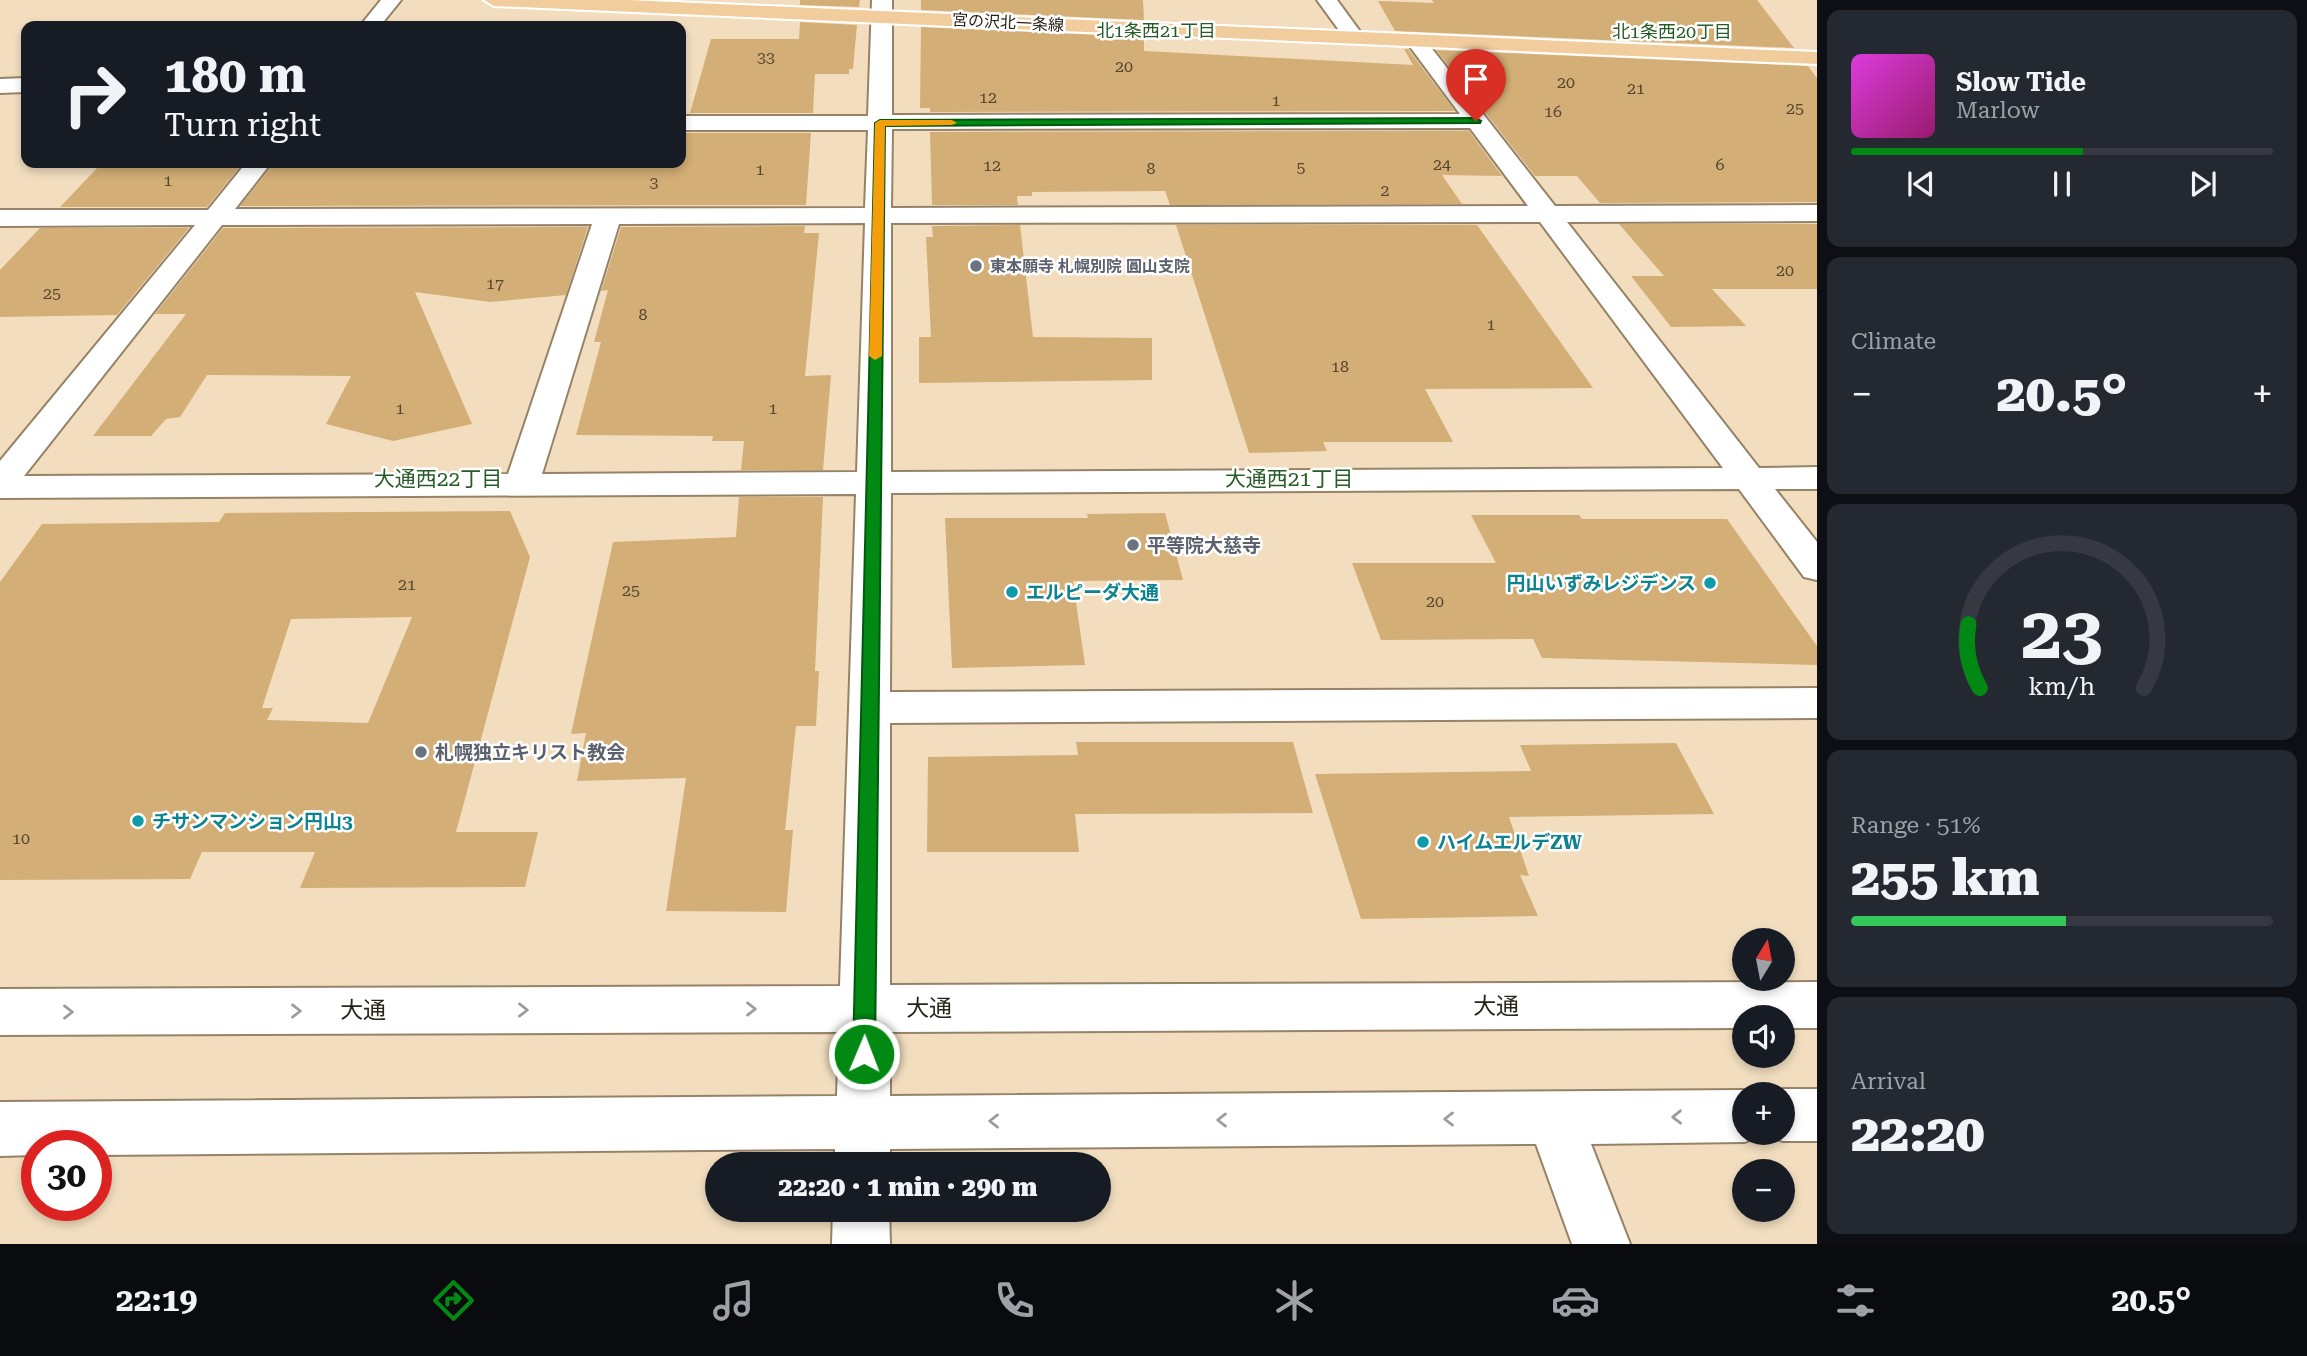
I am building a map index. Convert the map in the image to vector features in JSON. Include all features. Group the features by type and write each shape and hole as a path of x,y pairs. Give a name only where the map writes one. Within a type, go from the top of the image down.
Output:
{"main road":[{"name":"宮の沢北一条線","path":"494,0 882,8 1354,37 1817,58"}],"street":[{"path":"374,21 391,0"},
{"path":"1327,0 1354,37"},
{"path":"863,1143 882,8"},
{"path":"1415,40 1817,568"},
{"path":"0,86 21,85"},
{"path":"686,123 1476,121"},
{"path":"0,485 255,168"},
{"path":"0,218 1817,213"},
{"path":"522,483 608,216"},
{"path":"0,485 1817,478"},
{"path":"870,708 1817,703"},
{"name":"大通","path":"0,1012 1817,1005"},
{"path":"1795,1115 1817,1115"},
{"path":"0,1129 863,1143 1553,1118 1732,1116"},
{"path":"1553,1118 1601,1244"},
{"path":"861,1222 861,1244"}],"building":[{"path":"800,0 860,0 859,7 800,5"},
{"path":"921,0 1143,0 1144,20 921,10"},
{"path":"1432,0 1757,0 1794,48 1395,31 1378,1 1434,3"},
{"path":"800,22 857,25 853,69 849,69 849,74 815,74 813,113 690,113 711,39 799,39"},
{"path":"921,27 1144,37 1144,51 1413,65 1404,49 1408,49 1455,111 930,112 930,108 920,108"},
{"path":"1436,50 1808,66 1817,78 1817,202 1600,203 1577,176 1535,176"},
{"path":"1469,131 1502,176 1442,175 1462,204 1170,205 1165,191 1032,192 1032,196 1017,196 1018,205 932,205 930,132"},
{"path":"686,133 811,133 806,205 240,206 270,168 686,168"},
{"path":"97,168 239,168 207,207 60,207"},
{"path":"1619,224 1817,224 1817,289 1712,289 1746,326 1671,327 1631,276 1664,276"},
{"path":"1020,225 1033,337 1152,338 1152,380 919,383 919,337 931,337 926,237 933,237 932,226"},
{"path":"1176,225 1477,225 1593,388 1425,389 1453,442 1323,442 1327,451 1249,453"},
{"path":"805,226 804,233 819,233 805,376 831,375 823,470 741,470 744,441 712,441 713,436 576,435 601,342 594,342 608,290 601,291 621,227"},
{"path":"588,227 566,295 490,302 415,292 472,424 393,441 326,424 351,376 207,375 180,417 166,419 151,436 93,436 186,314 155,314 223,228"},
{"path":"40,228 189,228 117,315 0,317 0,270"},
{"path":"739,497 823,497 815,671 819,671 816,726 796,726 785,830 793,830 786,912 666,911 686,778 577,781 586,733 571,734 613,542 736,537"},
{"path":"510,511 530,557 456,832 538,832 525,887 300,888 315,852 202,852 190,879 0,880 0,582 42,524 219,522 225,513","holes":["412,617 368,723 267,720 273,708 262,708 291,619"]},
{"name":"エルピーダ大通","path":"1165,513 1183,580 1073,581 1085,665 952,668 945,518 1088,518 1087,514"},
{"path":"1471,515 1579,515 1582,519 1727,519 1817,646 1817,665 1542,658 1533,639 1381,640 1352,563 1496,563"},
{"path":"1076,742 1293,742 1313,813 1075,814 1079,852 927,852 928,757 1078,755"},
{"path":"1676,743 1714,814 1509,817 1529,876 1520,875 1538,916 1361,919 1315,774 1531,771 1520,745"}],"slow traffic":[{"path":"875,356 880,123 952,123"}],"place":[{"name":"東本願寺 札幌別院 圓山支院","path":"976,266"},
{"name":"平等院大慈寺","path":"1133,545"},
{"name":"円山いずみレジデンス","path":"1710,583"},
{"name":"エルピーダ大通","path":"1012,592"},
{"name":"札幌独立キリスト教会","path":"421,752"},
{"name":"チサンマンション円山3","path":"138,821"},
{"name":"ハイムエルデZW","path":"1423,842"}],"district":[{"name":"北1条西21丁目","path":"1156,31"},
{"name":"北1条西20丁目","path":"1672,32"},
{"name":"大通西22丁目","path":"438,479"},
{"name":"大通西21丁目","path":"1289,479"}],"route":[{"path":"864,1054 880,123 1476,121"}]}
